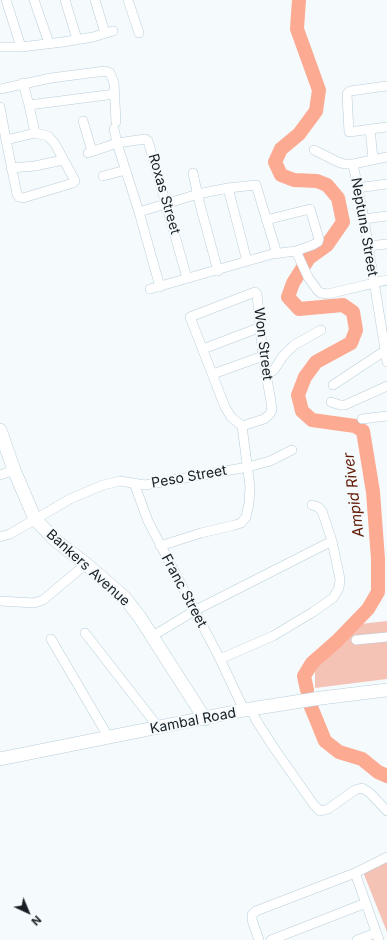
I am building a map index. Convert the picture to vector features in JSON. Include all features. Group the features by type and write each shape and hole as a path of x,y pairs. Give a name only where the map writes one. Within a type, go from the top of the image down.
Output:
{"main road":[{"name":"Bankers Avenue","path":"0,430 14,470 35,520 55,540 86,564 124,597 139,616 151,637 205,719"},
{"name":"Kambal Road","path":"0,759 248,710 321,698 387,690"}],"street":[{"path":"6,0 21,47"},
{"path":"34,0 49,43"},
{"path":"65,0 77,39"},
{"path":"0,47 21,47 92,37 109,32 95,0"},
{"path":"128,0 139,33"},
{"path":"0,89 51,78 105,71 110,73 114,83 117,143 139,212 160,287"},
{"path":"23,84 35,133"},
{"path":"387,86 348,92 347,94 349,132 387,127"},
{"path":"29,105 115,94"},
{"path":"0,107 11,168 19,197 23,198 73,183 74,179 55,144 48,136 35,133 6,140"},
{"path":"82,121 90,152 117,143"},
{"path":"370,129 373,159"},
{"name":"Roxas Street","path":"117,143 148,141 187,278"},
{"path":"314,150 338,162 352,164 387,157"},
{"path":"11,168 35,166 63,160"},
{"name":"Neptune Street","path":"352,164 364,219 387,362"},
{"path":"103,176 126,170"},
{"path":"193,173 218,271"},
{"path":"357,188 387,184"},
{"path":"139,212 198,194 254,185 257,186 277,254"},
{"path":"228,188 247,261"},
{"path":"150,289 218,271 247,261 296,251 318,242 319,239 310,209 266,220"},
{"path":"364,219 387,216"},
{"path":"368,246 387,244"},
{"path":"296,251 301,259 308,278 318,291 325,294 387,280"},
{"name":"Won Street","path":"203,349 198,341 190,317 255,292 257,294 263,356 272,410 264,419 242,426"},
{"path":"160,546 201,533 241,523 246,516 250,487 242,426 231,417 225,407 203,349 261,327"},
{"path":"266,372 274,370 283,356 294,345 321,330"},
{"path":"333,385 386,350"},
{"path":"213,374 263,356"},
{"path":"331,402 344,405 387,386"},
{"path":"362,419 387,416"},
{"name":"Peso Street","path":"0,537 10,534 70,499 103,485 120,481 145,485 248,467 270,460 292,450"},
{"path":"0,475 14,470"},
{"name":"Franc Street","path":"134,483 148,521 160,546 220,659 238,697 256,720 314,805 320,811 328,809 354,790 362,788 370,793 387,811"},
{"path":"220,659 273,636 333,598 339,588 340,579 332,541 322,511 318,507 312,505"},
{"path":"151,637 194,611 332,541"},
{"path":"0,601 34,603 43,600 86,564"},
{"path":"85,633 159,728"},
{"path":"356,640 387,637"},
{"path":"51,639 109,738"},
{"path":"259,940 252,920 252,915 256,911 355,873 387,857"},
{"path":"355,873 377,936 357,940"},
{"path":"271,940 366,903"}],"shaded area":[{"path":"387,621 387,679 315,688 315,665 360,624"},
{"path":"387,858 387,932 363,872"}],"waterway":[{"name":"Ampid River","path":"299,0 297,29 319,90 316,111 299,134 281,149 275,162 281,175 294,180 317,181 327,185 338,198 343,222 327,245 309,258 293,283 288,297 299,309 343,305 353,312 356,330 351,343 316,362 305,377 298,395 302,411 312,420 355,426 363,431 373,492 378,559 378,592 368,609 337,641 312,663 304,676 307,690"},
{"name":"Ampid River","path":"309,702 325,741 339,752 362,759 378,772 387,776"}]}
